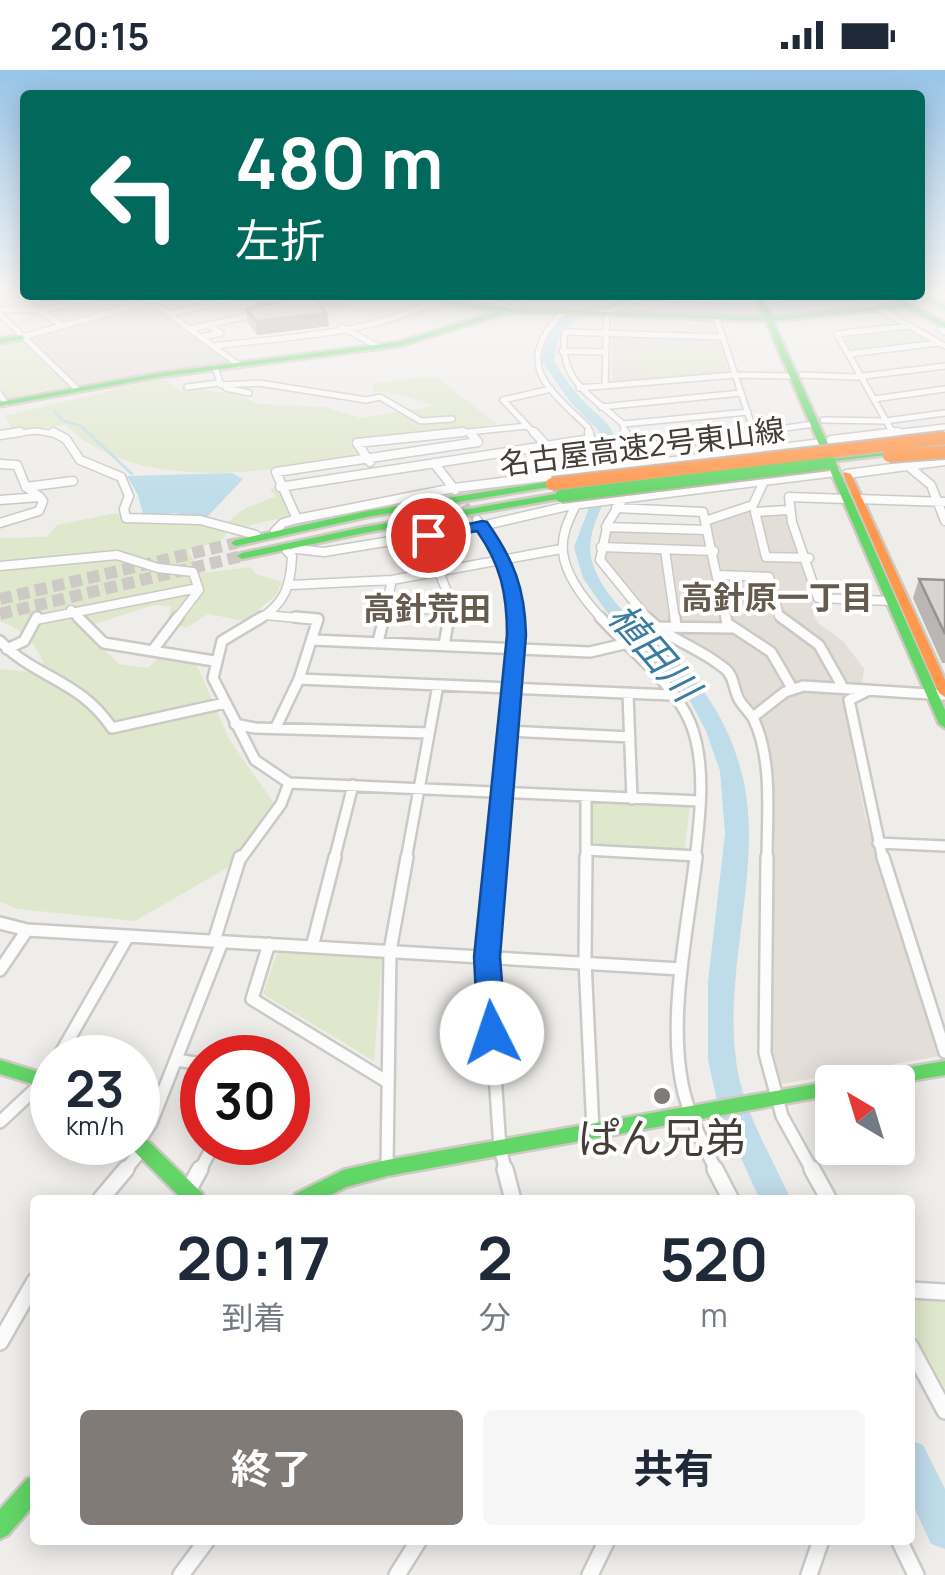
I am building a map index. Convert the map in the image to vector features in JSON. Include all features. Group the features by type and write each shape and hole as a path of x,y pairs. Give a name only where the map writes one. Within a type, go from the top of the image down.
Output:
{"main road":[{"path":"2,401 77,389 218,379 240,365 271,361"},
{"path":"791,361 941,694 945,724"},
{"path":"898,451 945,443"},
{"path":"563,495 803,459 945,443"},
{"name":"名古屋高速2号東山線","path":"563,495 459,493 239,550 295,550 528,500 898,451"},
{"path":"852,499 892,600 941,694"},
{"path":"0,1067 30,1073"},
{"path":"915,1073 945,1068"},
{"path":"312,1195 343,1180 387,1168 815,1091"},
{"path":"160,1165 191,1195"},
{"path":"0,1527 30,1493"}],"street":[{"path":"48,361 77,389"},
{"path":"235,361 240,365"},
{"path":"537,361 551,394 588,427 594,470"},
{"path":"565,361 568,375 580,388 623,424 630,468"},
{"path":"605,386 606,361"},
{"path":"730,361 760,450"},
{"path":"853,361 898,451 931,485 941,502 945,521"},
{"path":"580,388 735,375 862,376 945,366"},
{"path":"218,379 249,393"},
{"path":"187,387 218,379 259,383 366,400 380,398 421,421 452,419"},
{"path":"546,446 503,400 551,389"},
{"path":"874,399 945,390"},
{"path":"602,406 742,393"},
{"path":"623,424 748,412"},
{"path":"628,450 818,422 885,421 945,413"},
{"path":"376,472 358,443 527,426"},
{"path":"898,451 945,428"},
{"path":"0,435 40,431 73,441 80,460 121,477 129,496 126,518 135,523 168,517 227,524 256,535"},
{"path":"297,519 276,472 478,442 471,434"},
{"path":"280,486 590,438"},
{"path":"275,531 283,523 297,519 594,470 760,450 834,457"},
{"path":"898,451 945,461"},
{"path":"619,499 766,480 834,457"},
{"path":"434,463 459,493"},
{"path":"0,464 18,465 26,487 40,497"},
{"path":"606,528 707,525 753,505 773,467"},
{"path":"594,470 563,495 480,523 324,552 295,550 292,585 273,611 225,638 214,661 212,678 260,766 289,783 700,802"},
{"path":"26,487 73,481"},
{"path":"931,485 945,483"},
{"path":"563,495 703,512 727,623 771,652 792,688"},
{"path":"563,495 562,549 569,574 586,606 671,696 696,742 700,802 681,969 678,1064 693,1113 729,1195"},
{"path":"0,500 40,497"},
{"path":"0,522 40,510 40,497"},
{"path":"892,600 818,598 817,577 788,510 788,498 941,502"},
{"path":"619,499 606,528 600,560 668,638 692,646 729,671 738,700 753,717 760,737 766,790 765,1053 774,1098 827,1195"},
{"path":"788,510 755,512 766,557 809,558"},
{"path":"480,523 505,559 516,598 487,957 500,1148 512,1195"},
{"path":"601,547 714,552"},
{"path":"292,585 392,580 562,549"},
{"path":"665,550 676,627"},
{"path":"0,566 45,558 123,554 158,571 193,572 198,588"},
{"path":"440,572 452,604 444,645"},
{"path":"718,575 769,577 778,616 819,646 840,684"},
{"path":"378,642 392,580"},
{"path":"4,645 24,640 37,617 198,588"},
{"path":"153,650 198,588"},
{"path":"386,608 451,610"},
{"path":"72,610 104,643 214,661"},
{"path":"265,615 318,619 300,679 276,728"},
{"path":"655,626 734,628"},
{"path":"313,640 590,652 624,644"},
{"path":"4,645 98,705 112,728 225,702"},
{"path":"300,679 671,696"},
{"path":"753,717 792,688 840,684 870,690 941,694"},
{"path":"387,1168 390,951 438,685"},
{"path":"870,690 849,700 878,843 945,1052"},
{"path":"628,694 632,799"},
{"path":"234,724 430,733"},
{"path":"507,731 630,737"},
{"path":"160,1100 218,941 242,852 281,804 289,783"},
{"path":"312,947 353,785"},
{"path":"586,797 585,961 593,1131"},
{"path":"878,843 945,846"},
{"path":"586,850 696,856"},
{"path":"0,923 27,930 681,969"},
{"path":"0,970 27,930"},
{"path":"71,1035 128,936"},
{"path":"269,944 252,998 386,1081"},
{"path":"176,1060 180,1061"},
{"path":"0,1122 30,1095"},
{"path":"104,1195 125,1165"},
{"path":"192,1195 205,1165"},
{"path":"915,1290 945,1292"},
{"path":"0,1342 30,1291"},
{"path":"915,1355 945,1411"},
{"path":"181,1575 203,1545"},
{"path":"397,1575 417,1545"},
{"path":"598,1572 606,1545"},
{"path":"809,1575 819,1545"},
{"path":"901,1545 916,1575"}],"shaded area":[{"path":"52,361 231,363 77,384"},
{"path":"612,361 725,361 729,372 616,383 612,381"},
{"path":"747,511 785,511 813,577 813,613 818,623 844,642 864,669 861,691 843,700 865,816 940,1056 889,1065 815,1065 815,1078 781,1084 773,1062 771,1029 770,775 765,736 733,670 653,620 606,559 609,530 709,530 710,521"}],"green space":[{"path":"0,361 44,361 69,386 7,398 0,389"},
{"path":"723,361 725,369 650,376 643,365 633,364"},
{"path":"438,378 497,424 354,443 360,458 206,473 129,462 95,447 66,425 12,430 5,416 166,380 178,390 230,392 260,404 326,407 360,418 434,406 404,396 373,392 373,384"},
{"path":"277,486 289,516 243,527 228,522 244,509 276,496 270,490"},
{"path":"111,514 186,515 227,534 220,541 188,550 201,573 250,567 256,574 282,582 275,596 245,621 208,614 186,628 168,622 171,606 154,605 82,628 119,664 148,668 157,659 196,663 229,739 273,802 227,868 135,921 18,909 0,902 0,669 38,673 44,668 28,639 0,621 0,538 46,537 57,525"},
{"path":"580,801 690,806 684,853 582,847"},
{"path":"277,953 382,958 374,1061 263,994"},
{"path":"915,1296 945,1299 945,1388 915,1335"}],"water":[{"path":"232,473 243,479 207,517 174,513 144,517 127,476"}],"building":[{"path":"919,579 945,580 945,634"}],"waterway":[{"name":"植田川","path":"548,361 576,400 604,428 611,450 611,468 582,547 591,578 612,608 695,693 716,731 731,771 737,834 721,982 722,1060 729,1096 774,1195"},
{"path":"54,410 63,421 81,426 132,474"},
{"name":"植田川","path":"915,1468 945,1530"}],"tunnel":[{"path":"458,495 477,520"},
{"path":"0,599 236,543"},
{"path":"0,614 242,556"}],"traffic: fast":[{"path":"0,404 159,375 266,361"},
{"path":"787,361 945,724"},
{"path":"830,459 945,445"},
{"path":"561,496 830,463"},
{"path":"236,543 367,514 552,484"},
{"path":"242,556 364,530 561,496"},
{"path":"0,1067 30,1076"},
{"path":"915,1073 945,1068"},
{"path":"312,1195 343,1179 387,1168 815,1091"},
{"path":"160,1165 191,1195"},
{"path":"0,1527 30,1493"}],"traffic: slow":[{"path":"552,484 945,438"},
{"path":"889,456 945,452"},
{"path":"847,474 945,693"}],"place":[{"name":"ぱん兄弟","path":"662,1096"}],"district":[{"name":"高針原一丁目","path":"777,597"},
{"name":"高針荒田","path":"427,608"}],"route":[{"path":"428,535 482,526 505,559 516,598 487,957 492,1033"}]}
